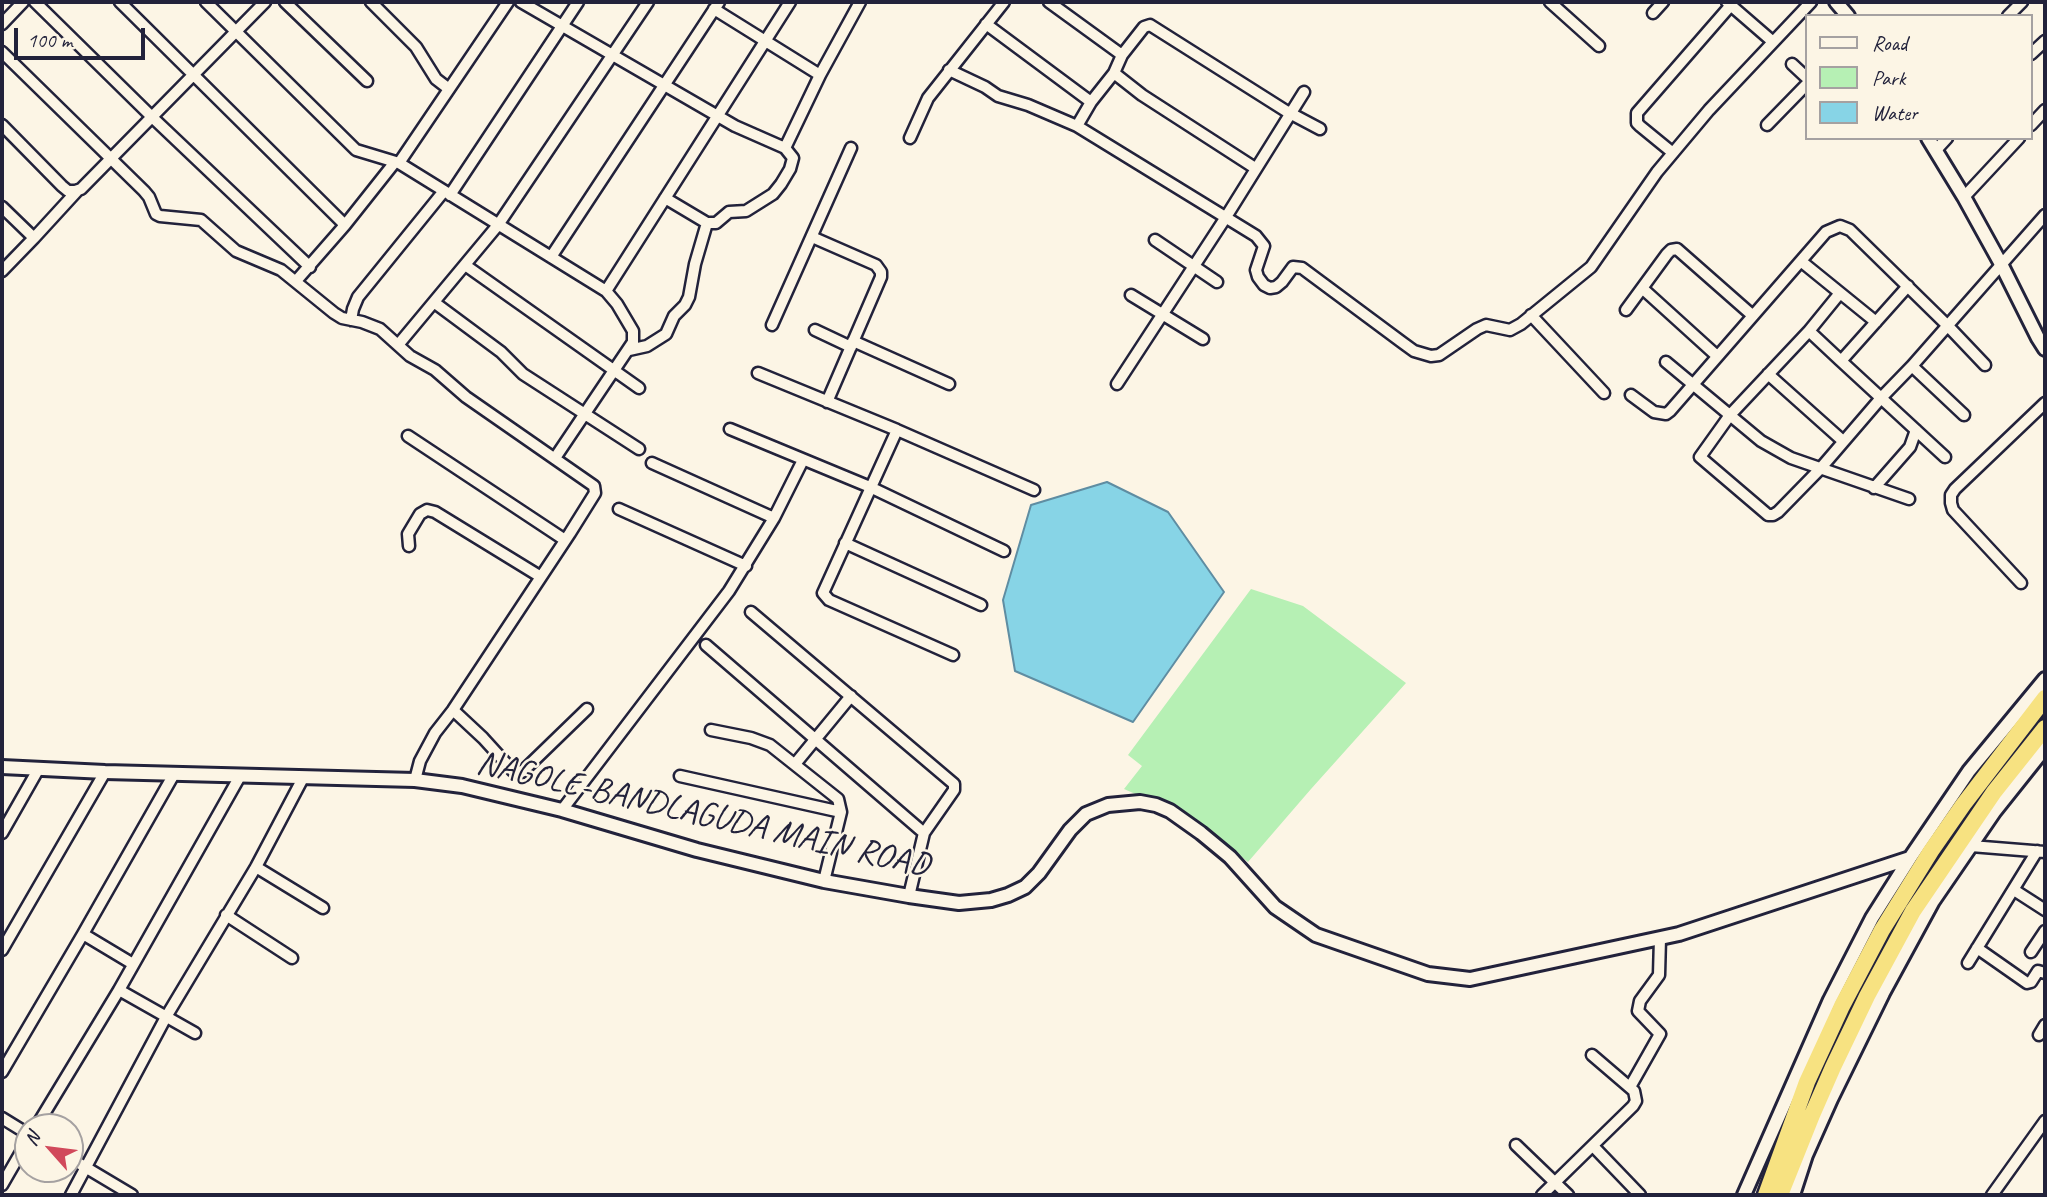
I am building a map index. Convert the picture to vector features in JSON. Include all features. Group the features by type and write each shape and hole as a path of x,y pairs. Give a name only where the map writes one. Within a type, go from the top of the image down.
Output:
{"highway":[{"path":"1766,1195 1807,1082 1842,1006 1882,930 1955,816 2045,698"},
{"path":"1780,1195 1839,1055 1913,911 1994,792 2045,728"}],"street":[{"path":"2,24 23,2"},
{"path":"35,2 310,267"},
{"path":"120,2 345,225"},
{"path":"206,2 356,150 397,163 606,291 617,304 633,331 633,342 555,458"},
{"path":"2,271 78,190 265,2"},
{"path":"285,2 367,81"},
{"path":"371,2 416,47 436,79 449,89"},
{"path":"296,281 397,163 508,2"},
{"path":"521,2 735,126 785,148 793,158 790,169 773,194 746,211 729,212 716,223 708,223 665,198"},
{"path":"351,320 352,309 358,297 447,193 579,2"},
{"path":"398,345 498,225 648,2"},
{"path":"606,291 790,2"},
{"path":"785,148 820,75 860,2"},
{"path":"910,138 928,98 1004,2"},
{"path":"1049,2 1122,55"},
{"path":"1550,2 1599,46"},
{"path":"1653,13 1662,2"},
{"path":"949,71 985,87 998,96 1028,105 1077,127 1262,241 1264,246 1256,270 1264,285 1276,287 1293,267 1302,268 1403,343 1424,356 1438,355 1486,325 1510,330 1591,267 1657,172 1772,41 1811,2"},
{"path":"1673,153 1637,123 1637,113 1729,4 1772,41"},
{"path":"551,257 717,6 765,41 820,75"},
{"path":"986,24 1091,102"},
{"path":"1077,127 1091,102 1114,73 1122,55 1144,27 1150,25 1320,129"},
{"path":"2,52 112,158 149,197 156,214 201,220 236,251 281,270 334,313 380,329 410,356 435,370 466,397 594,486 595,493 565,540 435,733 420,761 415,780"},
{"path":"1792,64 1806,77"},
{"path":"1114,73 1142,95 1255,168"},
{"path":"1767,125 1806,85"},
{"path":"1116,384 1304,92"},
{"path":"2,125 62,186 68,191 78,190"},
{"path":"1964,197 2017,140"},
{"path":"1932,144 2043,339"},
{"path":"772,325 851,148"},
{"path":"2,207 34,239"},
{"path":"1840,293 1809,331 1730,415 1700,457 1768,515 1778,512 1819,469 2045,215"},
{"path":"629,350 647,346 666,334 674,316 690,297 695,264 708,223"},
{"path":"1631,395 1654,412 1666,414 1826,232 1840,226 1850,230 1985,365"},
{"path":"812,237 876,265 880,268 881,277 827,402"},
{"path":"1155,240 1217,282"},
{"path":"1626,310 1667,254 1677,249 1752,315"},
{"path":"1802,262 1876,322"},
{"path":"465,265 639,388"},
{"path":"1841,361 1908,286"},
{"path":"1642,288 1717,356"},
{"path":"1132,295 1203,339"},
{"path":"435,303 501,352 523,374 639,449"},
{"path":"1531,315 1604,393"},
{"path":"815,330 949,384"},
{"path":"1809,331 1945,457"},
{"path":"1666,362 1761,441 1791,458 1909,499"},
{"path":"1912,366 1964,415"},
{"path":"758,373 897,429 1034,490"},
{"path":"1768,374 1843,441"},
{"path":"2021,583 1953,510 1951,495 2045,403"},
{"path":"730,429 870,487 1004,551"},
{"path":"897,429 823,593 825,597 953,655"},
{"path":"1874,488 1910,447 1916,430"},
{"path":"408,436 565,540"},
{"path":"562,810 729,591 774,518 803,460"},
{"path":"652,463 774,518"},
{"path":"619,509 746,566"},
{"path":"409,546 408,534 420,514 427,510 435,512 541,577"},
{"path":"845,543 981,605"},
{"path":"751,612 954,784 954,790 924,833 909,896"},
{"path":"706,645 924,833"},
{"path":"1744,1195 1830,1000 1872,918 1969,771 2045,678"},
{"path":"795,764 851,696"},
{"path":"453,710 484,738 513,771 522,772 587,709"},
{"path":"711,730 771,745 838,799 841,812 824,881"},
{"path":"1793,1195 1806,1155 1831,1099 1883,993 1933,901 1994,812 2045,748"},
{"name":"NAGOLE-BANDLAGUDA MAIN ROAD","path":"2,767 415,780 474,789 562,810 697,850 824,881 960,903 991,900 1025,887 1086,814 1108,805 1140,802 1170,811 1201,833 1230,857 1275,908 1316,935 1428,974 1470,979 1679,934 1910,858"},
{"path":"2,833 39,768"},
{"path":"2,950 105,772"},
{"path":"2,1072 174,774"},
{"path":"44,1113 134,964 240,776"},
{"path":"680,776 841,812"},
{"path":"71,1195 166,1017 256,867 303,778"},
{"path":"1971,846 2041,851"},
{"path":"1968,963 2041,851"},
{"path":"256,867 323,908"},
{"path":"2014,890 2045,910"},
{"path":"226,915 292,958"},
{"path":"2031,952 2045,931"},
{"path":"83,934 134,964"},
{"path":"1630,1087 1660,1034 1638,1011 1640,1001 1659,975 1660,938"},
{"path":"1977,948 2028,984 2038,971 2045,973"},
{"path":"118,990 195,1033"},
{"path":"2039,1035 2045,1025"},
{"path":"1542,1195 1636,1101 1636,1095 1630,1087 1592,1055"},
{"path":"1992,1195 2045,1121"},
{"path":"1516,1145 1568,1195"},
{"path":"1593,1146 1640,1195"},
{"path":"2,1185 14,1163"},
{"path":"86,1168 132,1195"}],"green space":[{"path":"1251,589 1303,606 1406,683 1248,862 1197,821 1124,789 1142,766 1128,755"}],"water":[{"path":"1107,482 1168,512 1224,592 1133,722 1015,671 1003,600 1031,505"}]}
